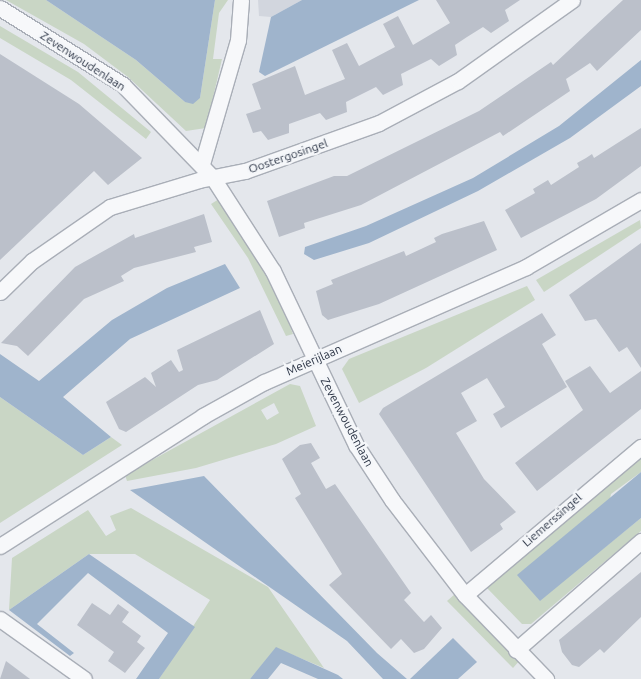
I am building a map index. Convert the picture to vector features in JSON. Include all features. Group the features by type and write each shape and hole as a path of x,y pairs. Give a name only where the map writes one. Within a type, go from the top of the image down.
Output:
{"street":[{"path":"202,164 238,40 241,0"},
{"name":"Oostergosingel","path":"0,292 32,261 110,207 294,156 380,122 458,81 572,0"},
{"name":"Zevenwoudenlaan","path":"0,8 124,85 202,164 273,271 356,444 392,500 465,595 546,679"},
{"name":"Meierijlaan","path":"0,546 204,416 314,359 526,267 641,200"},
{"name":"Liemerssingel","path":"465,595 641,447"},
{"path":"516,650 641,540"},
{"path":"0,619 84,679"}],"shaded area":[{"path":"258,0 302,0 271,17 259,16"}],"green space":[{"path":"6,0 46,0 136,60 185,102 200,98 215,0 228,0 219,13 213,59 222,59 206,128 186,131 128,77 84,44"},
{"path":"0,26 78,72 151,132 146,139 71,80 0,38"},
{"path":"219,199 278,294 293,334 286,336 248,258 211,204"},
{"path":"640,220 641,228 544,292 536,280"},
{"path":"527,286 535,300 426,368 359,403 342,369 349,359"},
{"path":"290,384 300,386 316,426 276,444 196,468 127,481 125,475","holes":["274,403 279,413 267,420 261,410"]},
{"path":"0,397 83,455 111,437 122,445 0,523"},
{"path":"641,455 641,472 611,494 599,552 641,518 641,531 531,624 522,624 487,588 492,579"},
{"path":"131,508 268,587 324,668 276,648 250,679 159,679 210,600 135,554 89,554 9,610 12,558 88,510 106,536 116,530 110,516"},
{"path":"455,594 520,660 513,668 447,601"}],"water":[{"path":"46,0 215,0 200,98 193,104 185,102 136,60"},
{"path":"302,0 419,0 265,76 259,72 271,17"},
{"path":"641,60 641,86 570,138 478,191 369,243 314,260 304,254 305,247 366,226 473,178 559,126"},
{"path":"225,264 240,288 130,339 63,397 111,437 83,455 0,397 0,354 39,381 112,320 167,288"},
{"path":"641,472 641,518 540,601 517,575"},
{"path":"204,476 377,653 407,679 383,679 347,641 130,490"},
{"path":"89,554 195,627 159,679 136,679 168,633 88,573 37,624 74,653 70,656 9,610"},
{"path":"453,638 477,662 458,679 410,679"},
{"path":"276,647 343,679 318,679 281,663 268,679 250,679"}],"building":[{"path":"436,0 520,0 505,10 509,21 491,33 483,27 467,37 455,45 457,55 439,66 431,59 401,74 403,85 383,95 376,87 346,102 347,112 326,120 320,113 289,124 289,133 268,140 261,131 253,133 246,114 261,109 252,84 295,66 305,95 345,79 332,50 347,43 359,66 395,47 383,24 398,16 413,45 450,23"},
{"path":"623,0 641,0 641,30 597,71 590,63 566,79 570,91 503,136 500,132 361,205 304,223 305,228 279,237 267,201 334,176 347,176 479,111 551,62 553,65"},
{"path":"0,54 79,104 142,158 108,185 94,171 0,260"},
{"path":"641,128 641,166 596,199 521,238 505,210 535,193 533,189 548,180 551,185 579,167 577,163 592,154 594,158"},
{"path":"204,214 212,242 194,247 196,252 134,268 121,276 124,281 84,299 28,356 17,346 1,343 75,267 134,234 135,238"},
{"path":"484,221 497,250 379,304 328,320 322,315 316,291 333,284 331,280 404,251 406,256 436,242 434,238 442,234"},
{"path":"641,243 641,368 627,347 619,352 596,319 585,321 569,295"},
{"path":"260,310 274,344 217,380 198,385 126,432 119,429 106,402 145,377 156,387 151,373 171,360 179,372 183,370 177,350"},
{"path":"542,313 556,335 542,344 567,387 501,428 493,414 505,407 487,378 461,393 477,421 456,433 484,479 516,512 500,524 503,529 471,552 379,414 383,408"},
{"path":"590,366 610,393 641,371 641,409 537,491 515,463 583,410 565,381"},
{"path":"311,443 320,458 311,463 326,489 335,484 411,593 404,600 424,622 431,615 442,628 424,649 414,653 401,639 391,649 329,585 342,574 295,498 301,494 282,459 300,445"},
{"path":"641,572 641,617 604,653 600,649 579,667 572,665 562,652 559,640"},
{"path":"92,603 110,615 118,604 129,612 122,622 141,636 137,642 145,648 125,673 108,661 114,652 77,625"},
{"path":"6,661 30,679 0,679"}]}
